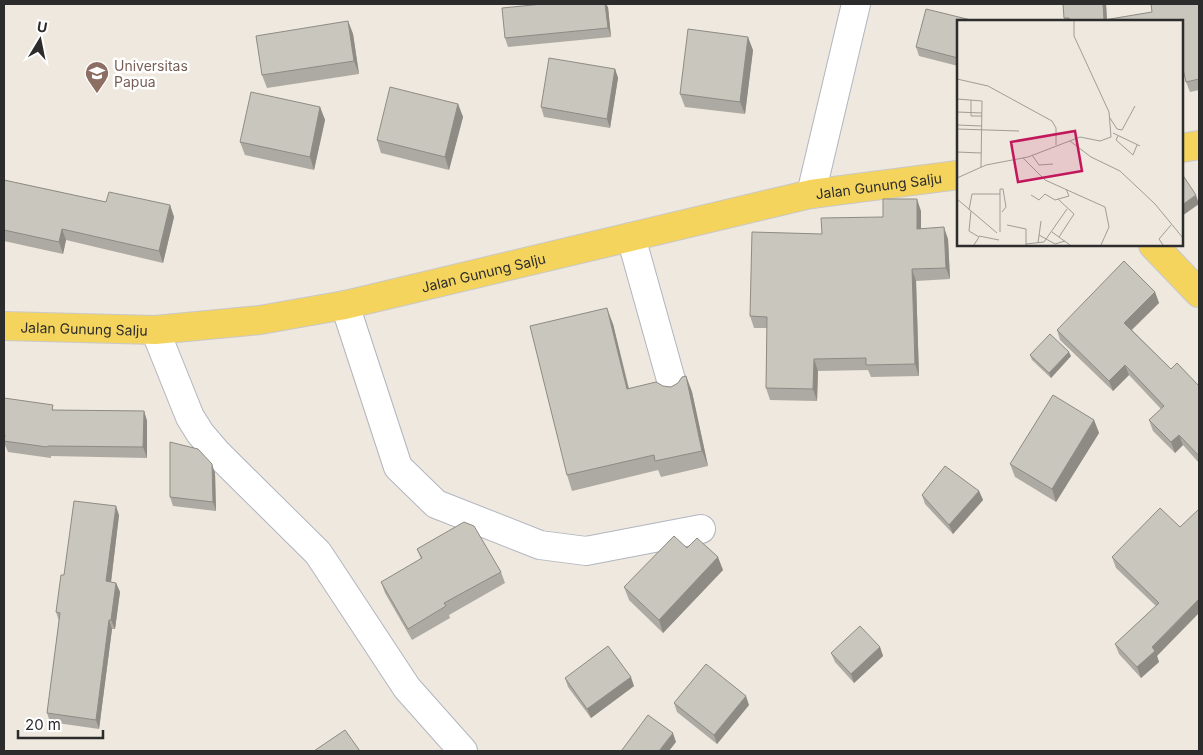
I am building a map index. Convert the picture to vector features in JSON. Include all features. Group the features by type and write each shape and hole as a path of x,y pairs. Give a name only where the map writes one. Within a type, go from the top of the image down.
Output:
{"main road":[{"path":"1183,148 1199,145"},
{"name":"Jalan Gunung Salju","path":"4,326 155,330 260,320 345,305 811,194 957,175"},
{"path":"1154,246 1199,293"}],"street":[{"path":"811,194 856,4"},
{"path":"632,237 673,387"},
{"path":"345,305 398,467 436,504 540,546 586,551 701,529"},
{"path":"155,330 190,417 200,433 318,553 403,682 463,751"}],"building":[{"path":"543,4 605,4 608,28 505,38 502,8"},
{"path":"1063,4 1103,4 1104,20 1070,20 1069,18 1064,18"},
{"path":"1151,4 1199,4 1199,79 1186,82 1183,69 1183,20 1104,20 1152,12"},
{"path":"926,9 971,20 957,20 957,58 916,47"},
{"path":"348,21 354,61 262,75 256,36"},
{"path":"688,29 748,37 740,102 680,94"},
{"path":"549,58 615,69 607,119 541,107"},
{"path":"390,87 458,104 445,157 377,140"},
{"path":"251,92 320,107 310,157 240,142"},
{"path":"1183,176 1196,195 1183,204"},
{"path":"4,180 106,202 109,192 170,205 159,251 62,229 59,242 4,230"},
{"path":"883,199 917,199 917,229 944,227 946,268 912,269 915,364 866,365 866,358 814,359 813,389 766,388 767,317 750,316 752,232 822,234 821,218 883,217"},
{"path":"1124,261 1155,292 1124,323 1171,369 1177,363 1199,386 1199,456 1179,435 1171,442 1149,420 1164,406 1125,365 1109,381 1057,330"},
{"path":"607,308 627,389 656,382 663,386 671,387 678,383 682,377 686,376 702,451 655,461 654,455 567,475 530,326"},
{"path":"1050,334 1069,352 1049,373 1030,355"},
{"path":"1053,395 1094,420 1052,489 1010,464"},
{"path":"4,398 53,405 52,410 144,411 143,447 47,447 4,441"},
{"path":"170,442 198,449 212,464 213,502 170,497"},
{"path":"945,466 979,491 949,525 922,495"},
{"path":"74,501 116,506 106,581 116,583 111,620 109,620 96,720 47,713 60,613 56,612 61,575 64,575"},
{"path":"1160,508 1180,527 1199,509 1199,599 1152,647 1155,651 1137,667 1115,644 1159,603 1112,557"},
{"path":"464,522 474,526 501,572 444,603 446,606 408,629 381,582 422,558 417,549"},
{"path":"674,536 687,548 697,538 718,557 659,620 624,587"},
{"path":"860,626 880,647 851,674 831,653"},
{"path":"608,646 631,677 587,709 565,678"},
{"path":"706,664 746,696 714,735 674,703"},
{"path":"648,715 673,733 659,751 622,750"},
{"path":"345,730 360,751 314,751"}],"place":[{"name":"Universitas Papua","path":"97,94"}]}
